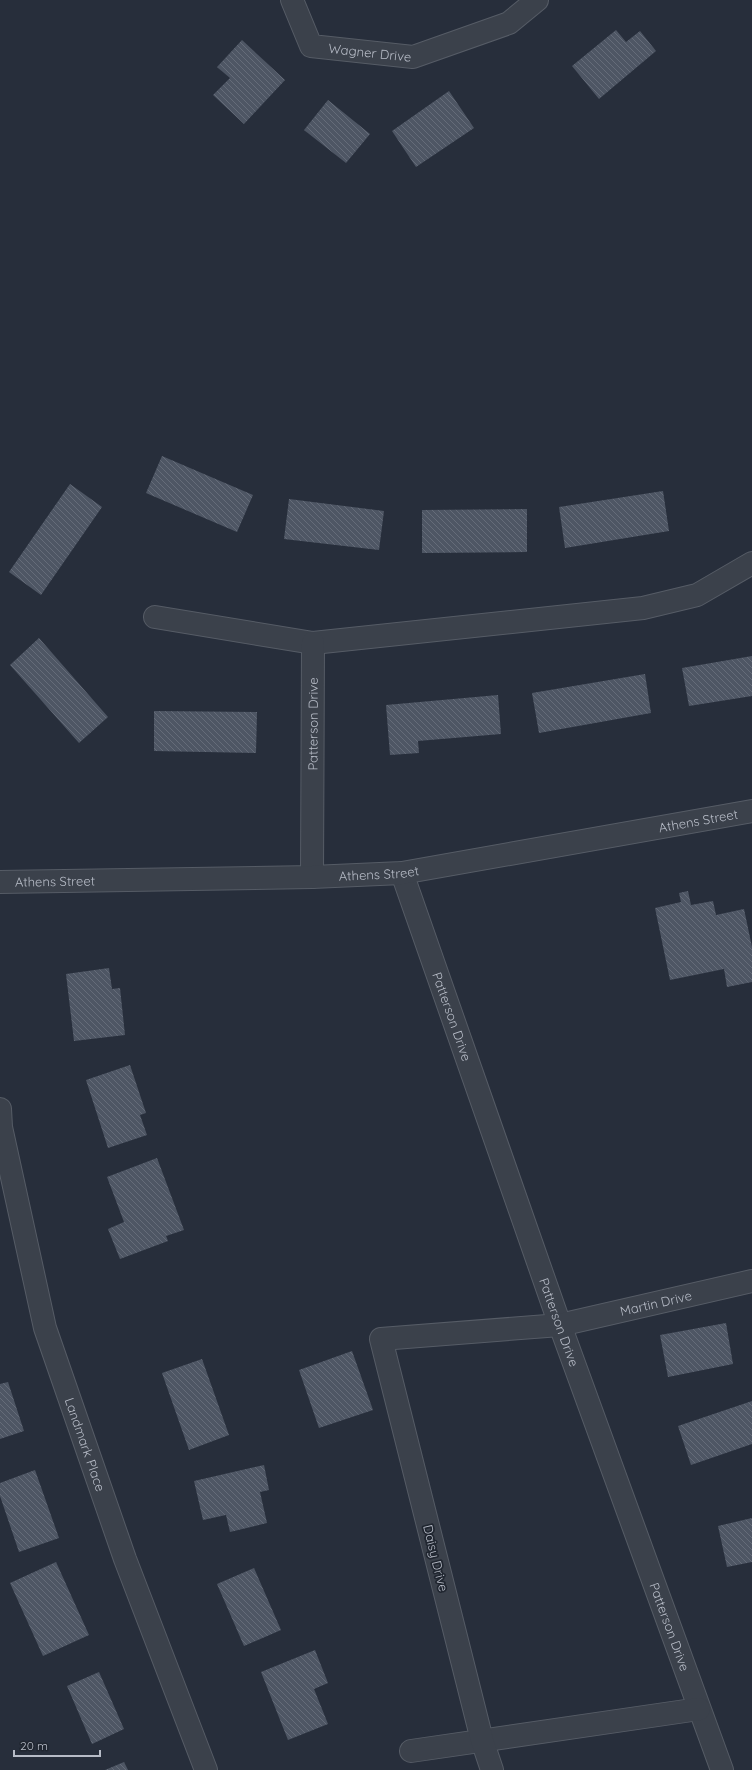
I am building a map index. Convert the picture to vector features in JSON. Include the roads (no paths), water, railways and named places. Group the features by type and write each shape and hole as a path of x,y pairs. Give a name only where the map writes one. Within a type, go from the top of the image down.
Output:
{"street":[{"name":"Wagner Drive","path":"292,0 311,46 413,57 509,22 538,0"},
{"path":"155,617 313,643 643,608 697,595 752,563"},
{"name":"Patterson Drive","path":"312,877 313,643"},
{"name":"Athens Street","path":"0,882 312,877 402,873 752,811"},
{"name":"Patterson Drive","path":"402,873 560,1325 722,1770"},
{"name":"Landmark Place","path":"0,1109 1,1127 45,1328 125,1560 206,1770"},
{"name":"Martin Drive","path":"560,1325 752,1281"},
{"name":"Daisy Drive","path":"482,1740 381,1338 560,1325"},
{"path":"411,1751 699,1709"},
{"path":"482,1740 492,1770"}]}
